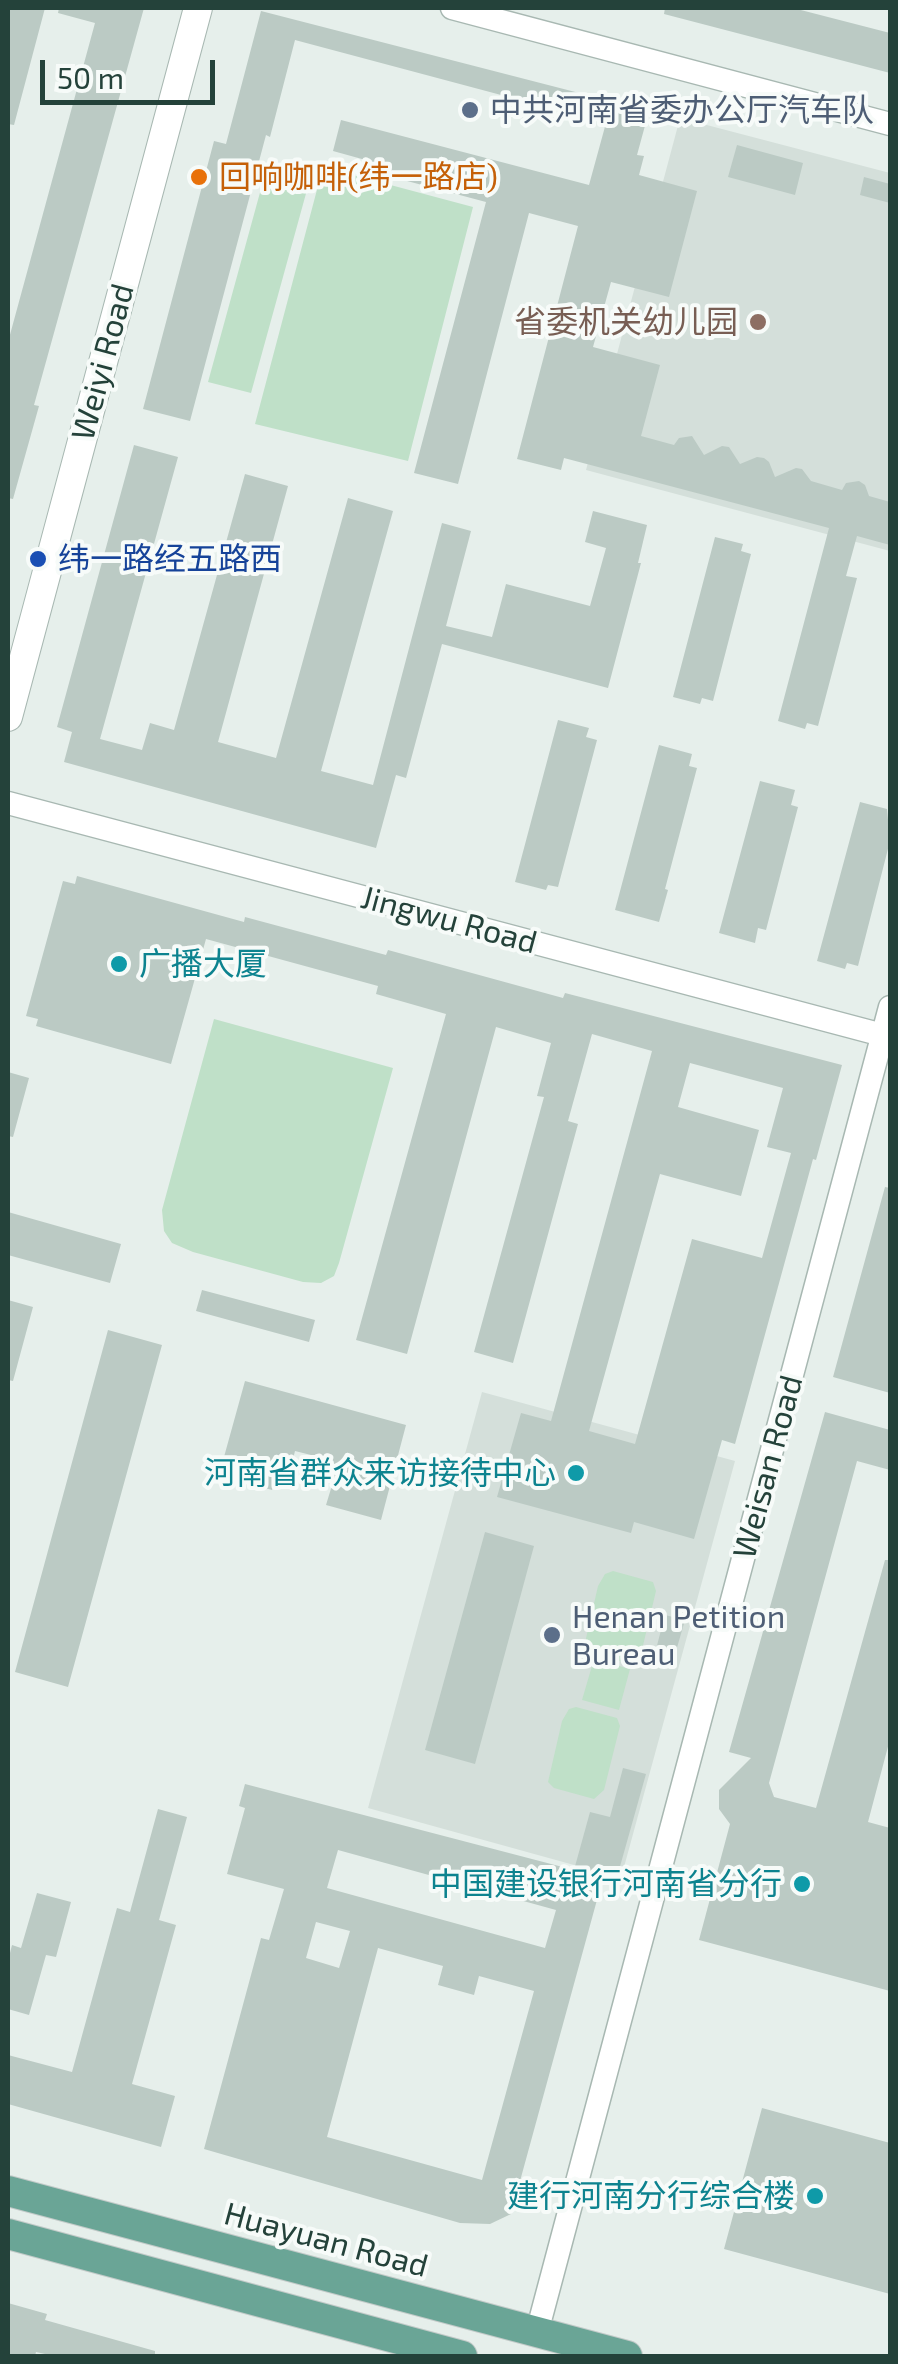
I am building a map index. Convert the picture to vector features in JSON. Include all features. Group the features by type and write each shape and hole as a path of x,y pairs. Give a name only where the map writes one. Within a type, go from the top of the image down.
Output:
{"main road":[{"name":"Huayuan Road","path":"8,2191 628,2356"},
{"path":"8,2234 462,2356"}],"street":[{"name":"Weiyi Road","path":"8,717 198,8"},
{"path":"452,8 890,124"},
{"name":"Jingwu Road","path":"8,803 887,1036"},
{"name":"Weisan Road","path":"537,2332 887,1036 890,1008"}],"shaded area":[{"name":"省委机关幼儿园","path":"680,118 890,173 890,551 586,470"},
{"name":"Henan Petition Bureau","path":"482,1392 735,1461 621,1878 368,1808"}],"green space":[{"path":"267,167 310,179 251,393 208,382"},
{"path":"323,167 473,207 408,461 255,424"},
{"path":"214,1019 393,1068 339,1263 334,1276 321,1283 303,1282 193,1252 172,1243 164,1231 162,1210"},
{"path":"613,1571 653,1582 656,1591 641,1654 631,1664 590,1653 584,1647 598,1586 605,1574"},
{"path":"594,1659 630,1669 619,1710 582,1700"},
{"path":"576,1707 617,1718 620,1726 604,1790 594,1799 554,1788 548,1782 562,1721 569,1709"}],"building":[{"path":"8,8 45,8 14,125 8,124"},
{"path":"59,8 144,8 34,405 39,406 13,499 8,498 8,342 95,23 58,13"},
{"path":"665,8 793,8 890,33 890,73 664,14"},
{"path":"261,11 649,111 637,155 644,156 639,175 697,191 669,297 611,282 593,347 660,365 641,436 674,445 679,438 692,436 704,455 722,446 729,447 740,464 764,458 775,477 796,468 802,469 811,481 842,490 846,483 859,481 869,496 890,502 890,545 857,536 846,576 857,578 818,726 807,723 805,729 778,721 829,528 564,458 561,470 517,459 578,226 529,213 458,484 414,473 486,202 377,173 380,164 333,151 341,120 589,185 606,123 295,40 190,421 143,409 214,141 226,144"},
{"path":"737,145 803,163 795,195 728,177"},
{"path":"864,177 890,184 890,203 860,195"},
{"path":"134,445 178,457 100,739 142,750 150,723 174,730 245,474 288,486 218,742 276,758 348,498 393,511 321,771 373,785 442,523 471,531 446,626 492,637 506,584 590,606 606,548 585,542 593,511 647,525 641,563 608,688 442,644 406,778 396,775 376,848 64,762 72,732 57,727"},
{"path":"715,537 743,544 741,551 751,554 713,701 702,698 700,704 673,697"},
{"path":"558,720 589,728 586,737 597,740 558,887 548,885 546,890 515,882"},
{"path":"659,745 692,754 689,766 697,768 659,922 615,910"},
{"path":"760,781 795,790 791,805 798,807 766,930 758,928 755,943 719,933"},
{"path":"860,802 887,809 890,841 858,966 847,963 845,969 817,961"},
{"path":"77,876 244,922 245,917 386,955 388,950 563,998 565,993 842,1065 735,1444 722,1440 694,1539 634,1522 631,1533 497,1497 521,1413 551,1421 652,1051 592,1034 568,1121 578,1124 513,1363 474,1352 544,1097 537,1096 551,1043 496,1027 407,1354 356,1340 446,1014 376,994 378,986 206,939 171,1064 36,1026 38,1019 26,1016 63,881 75,884","holes":["690,1063 783,1088 767,1147 791,1153 762,1258 692,1239 635,1444 589,1431 660,1174 741,1196 759,1130 678,1107"]},
{"path":"8,1072 29,1078 13,1137 8,1136"},
{"path":"885,1187 890,1188 890,1393 833,1377"},
{"path":"8,1212 121,1244 110,1283 8,1255"},
{"path":"202,1290 315,1320 309,1342 196,1311"},
{"path":"8,1300 33,1307 13,1381 8,1380"},
{"path":"108,1330 162,1345 68,1687 15,1672"},
{"path":"245,1381 406,1425 381,1520 326,1505 333,1482 326,1481 331,1460 295,1451 290,1471 278,1467 272,1490 219,1475"},
{"path":"825,1412 890,1430 890,1470 857,1461 769,1783 774,1797 816,1808 885,1560 890,1560 890,1739 868,1822 890,1828 890,1991 699,1940 730,1824 719,1809 719,1790 751,1758 729,1752"},
{"path":"485,1532 534,1546 475,1764 425,1750"},
{"path":"665,1615 685,1620 674,1658 655,1653"},
{"path":"623,1768 646,1774 619,1870 606,1867 511,2214 490,2224 460,2223 204,2149 261,1938 269,1940 284,1889 227,1874 245,1808 239,1806 245,1784 574,1870 590,1812 610,1817","holes":["338,1850 556,1910 545,1948 327,1888","316,1922 350,1931 339,1968 306,1958","378,1948 443,1966 438,1985 474,1995 479,1976 534,1991 482,2180 327,2137"]},
{"path":"158,1809 187,1817 159,1920 176,1925 132,2084 175,2096 161,2147 8,2104 8,2055 72,2072 117,1908 130,1912"},
{"path":"37,1893 71,1902 56,1957 46,1955 29,2015 8,2009 8,1961 12,1945 21,1948"},
{"name":"建行河南分行综合楼","path":"762,2108 890,2143 890,2294 724,2249"},
{"path":"8,2303 47,2314 45,2320 155,2351 155,2356 54,2356 36,2352 35,2356 8,2356"}],"place":[{"name":"中共河南省委办公厅汽车队","path":"470,110"},
{"name":"回响咖啡(纬一路店)","path":"199,177"},
{"name":"省委机关幼儿园","path":"758,322"},
{"name":"纬一路经五路西","path":"38,559"},
{"name":"广播大厦","path":"119,964"},
{"name":"河南省群众来访接待中心","path":"576,1473"},
{"name":"Henan Petition Bureau","path":"552,1635"},
{"name":"中国建设银行河南省分行","path":"802,1884"},
{"name":"建行河南分行综合楼","path":"815,2196"}]}
